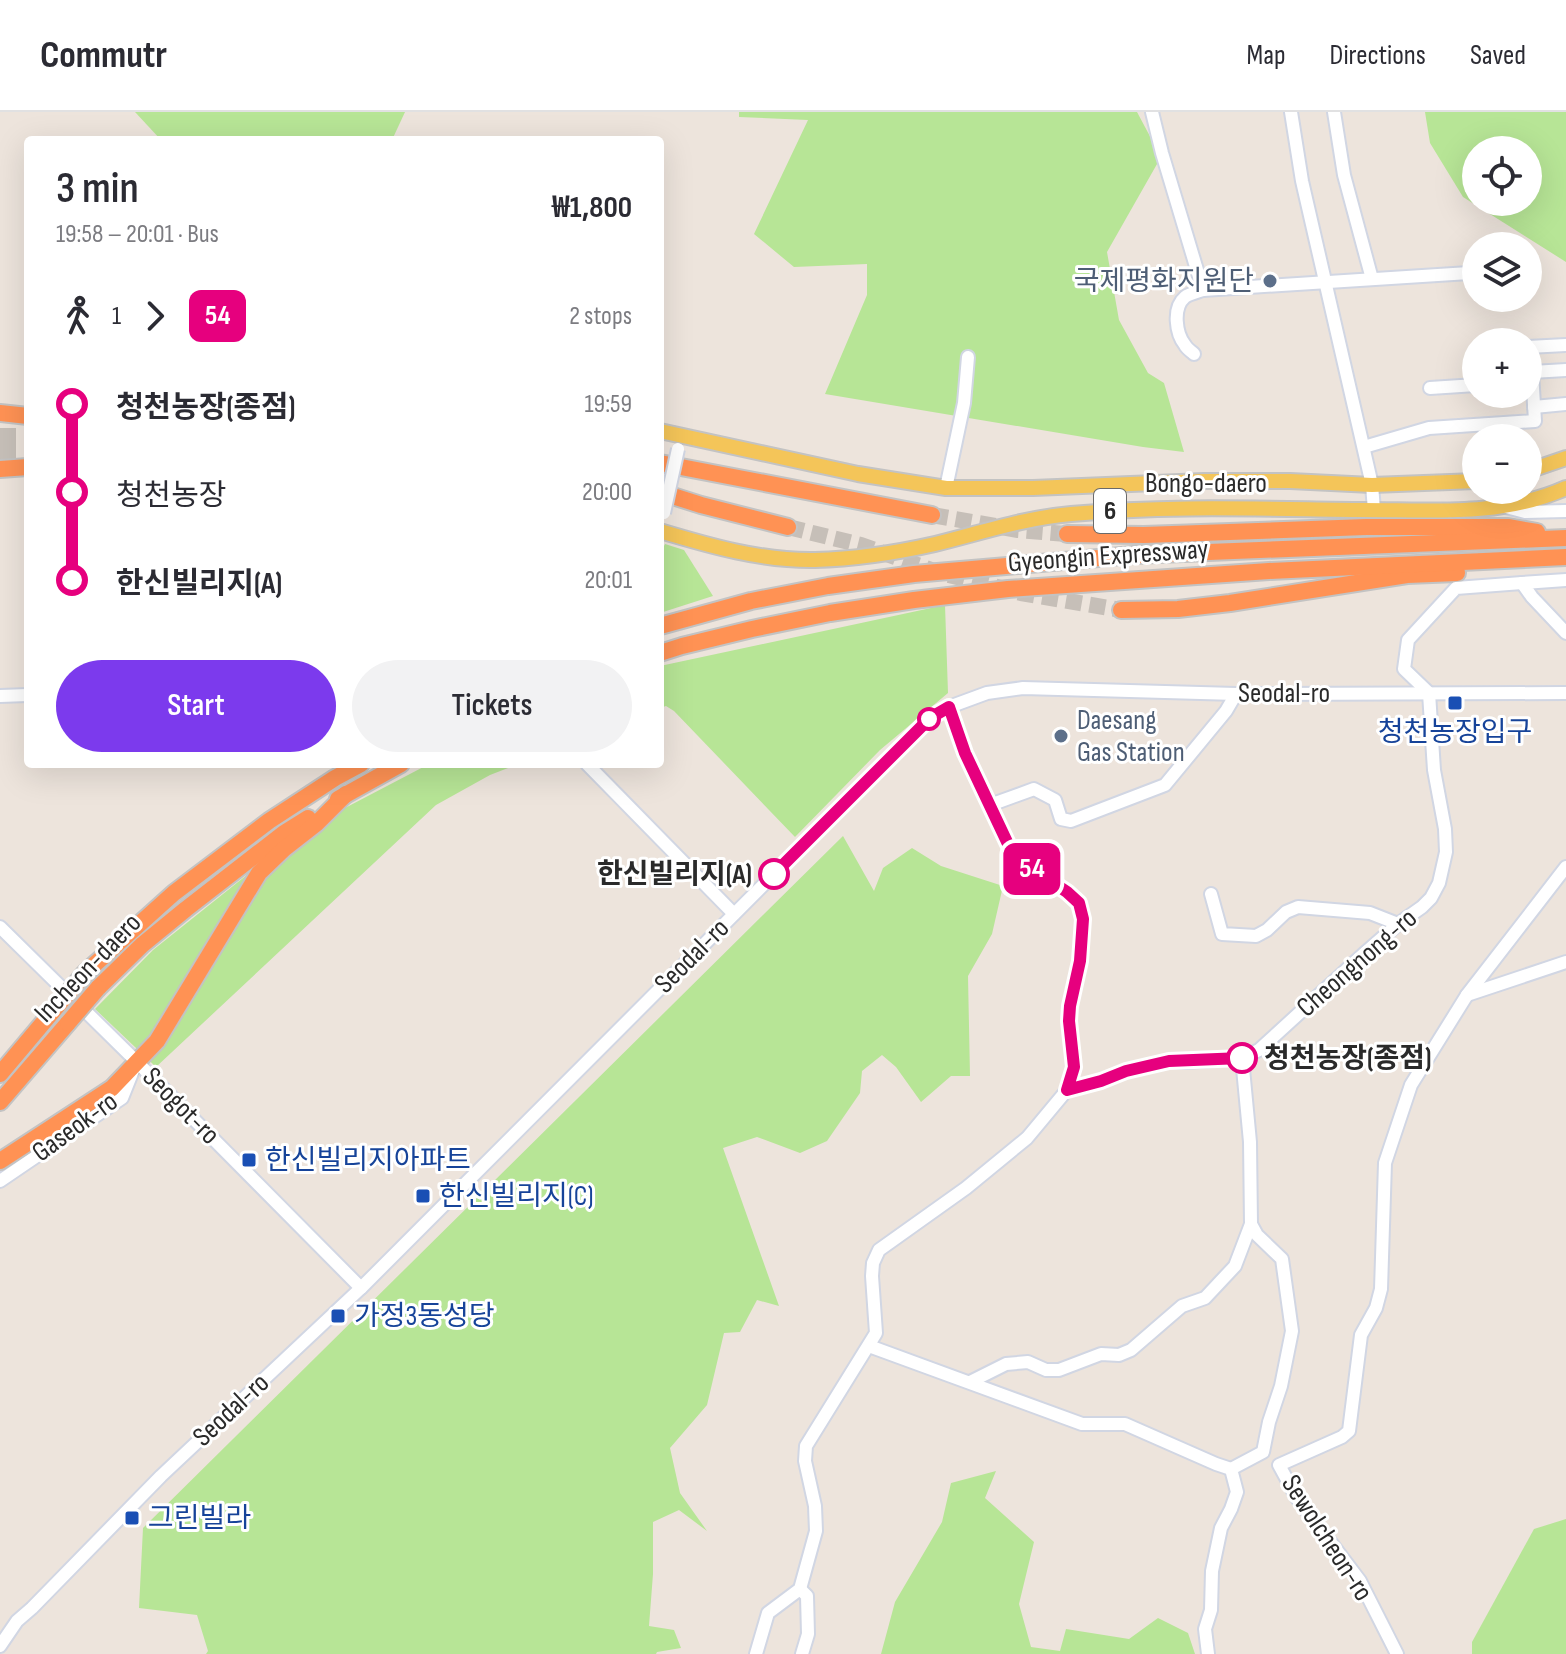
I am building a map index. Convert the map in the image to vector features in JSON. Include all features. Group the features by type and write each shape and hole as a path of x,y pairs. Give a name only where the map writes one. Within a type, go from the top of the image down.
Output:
{"highway":[{"path":"0,412 24,414"},
{"path":"664,457 763,477 779,486"},
{"path":"664,464 932,515"},
{"path":"0,470 24,470"},
{"path":"664,493 788,527"},
{"path":"1067,534 1508,527 1566,537"},
{"name":"Gyeongin Expressway","path":"664,625 751,601 914,574 1133,555 1566,537"},
{"path":"1121,610 1217,605 1407,575 1508,570 1566,558"},
{"name":"Gyeongin Expressway","path":"664,652 830,613 1008,589 1269,571 1566,558"},
{"name":"Incheon-daero","path":"0,1074 85,973 174,893 269,821 354,768"},
{"path":"0,1161 112,1088 157,1041 259,873 346,794 394,768"},
{"name":"Incheon-daero","path":"0,1102 98,988 142,945 284,833 346,794"}],"main road":[{"name":"Bongo-daero","path":"664,433 679,442 946,488 1204,481 1372,485 1462,482"},
{"path":"1542,466 1566,458"},
{"name":"Bongo-daero","path":"664,532 776,559 850,559 1067,514 1136,509 1448,512 1506,507 1566,488"}],"street":[{"path":"1152,112 1203,290"},
{"path":"1291,112 1302,181 1364,447 1374,510"},
{"path":"1334,112 1344,175 1372,279"},
{"path":"1194,354 1184,345 1179,334 1177,311 1185,297 1203,290 1462,273"},
{"path":"1542,346 1566,345"},
{"path":"946,488 964,403 968,357"},
{"path":"1542,371 1566,370"},
{"path":"1430,388 1462,386"},
{"path":"1542,406 1566,404"},
{"path":"1364,447 1429,428 1535,421 1534,408"},
{"path":"664,509 679,442"},
{"path":"1506,507 1525,512 1566,511"},
{"path":"1429,693 1404,669 1408,640 1456,588 1566,580"},
{"path":"1522,583 1566,633"},
{"name":"Seodal-ro","path":"0,1646 17,1621 161,1476 361,1288 930,718 949,707 987,693 1023,688 1236,694 1566,693"},
{"name":"Cheongnong-ro","path":"1242,1058 1259,1050 1431,898 1439,883 1444,867 1445,829 1434,770 1429,693"},
{"path":"990,805 1034,789 1055,800 1061,819 1071,821 1165,785 1226,711 1236,694"},
{"path":"0,696 24,695"},
{"path":"756,1654 768,1613 800,1589 816,1531 815,1506 805,1461 806,1446 876,1333 872,1276 873,1263 879,1250 966,1188 1027,1138 1067,1090 1074,1067 1069,1021 1080,961 1083,919 1079,903 1022,862 1008,844 965,753 949,707"},
{"path":"591,768 734,914"},
{"name":"Sewolcheon-ro","path":"1279,1465 1349,1431 1361,1335 1376,1308 1381,1289 1385,1163 1411,1085 1467,995 1566,867"},
{"path":"1211,894 1222,934 1256,936 1286,912 1298,907 1370,913 1398,924"},
{"name":"Seogot-ro","path":"0,927 361,1288"},
{"path":"1467,995 1566,962"},
{"path":"970,1382 1006,1364 1028,1362 1046,1370 1059,1370 1101,1354 1119,1355 1131,1350 1182,1306 1205,1298 1225,1277 1235,1266 1251,1224 1250,1142 1242,1058 1169,1061 1067,1090"},
{"name":"Gaseok-ro","path":"0,1181 122,1098 137,1062"},
{"path":"869,1346 1082,1424 1125,1424 1231,1469 1263,1452 1292,1331 1282,1259 1257,1235 1251,1224"},
{"name":"Sewolcheon-ro","path":"1263,1452 1279,1465 1297,1498 1360,1581 1397,1654"},
{"path":"1208,1654 1205,1629 1211,1610 1212,1571 1221,1528 1237,1492 1231,1469"},
{"path":"800,1589 807,1596 808,1634 802,1654"}],"green space":[{"path":"135,112 405,112 394,136 157,136"},
{"path":"739,112 1137,112 1161,157 1107,252 1119,320 1148,373 1164,383 1184,452 825,394 867,295 867,264 794,267 754,234 808,120 739,117"},
{"path":"1425,112 1566,112 1566,262 1542,247 1542,232 1518,232 1493,216 1542,216 1542,136 1462,136 1462,195 1430,143"},
{"path":"664,546 684,550 713,596 664,612"},
{"path":"945,605 948,693 880,750 795,837 674,711 664,707 664,665"},
{"path":"421,768 508,768 436,805 156,1067 95,1009 153,950 248,874 345,808"},
{"path":"843,836 874,891 883,868 912,848 941,866 1003,886 992,934 968,976 970,1076 951,1076 921,1102 896,1067 882,1055 862,1071 860,1093 827,1141 800,1153 757,1137 723,1148 779,1306 757,1300 740,1332 724,1333 707,1405 670,1448 680,1493 707,1531 679,1510 653,1522 649,1626 674,1630 681,1648 656,1654 206,1654 208,1651 197,1615 139,1608 143,1528"},
{"path":"996,1471 985,1498 1034,1542 1019,1604 1031,1647 1060,1651 1066,1629 1129,1639 1158,1618 1188,1633 1195,1654 881,1654 895,1602 942,1522 951,1483"},
{"path":"1566,1519 1566,1654 1472,1654 1472,1642 1534,1529"}],"tunnel":[{"path":"0,436 24,436"},
{"path":"0,451 24,451"},
{"path":"932,515 1018,530 1067,534"},
{"path":"788,527 861,545 937,572 1021,593 1121,610"}],"bus line":[{"name":"54","path":"774,874 930,718 949,707 965,753 1008,844 1022,862 1079,903 1083,919 1080,961 1069,1021 1074,1067 1067,1090 1169,1061 1242,1058"}],"place":[{"name":"국제평화지원단","path":"1270,281"},
{"name":"청천농장입구","path":"1455,703"},
{"name":"Daesang Gas Station","path":"1061,736"},
{"name":"한신빌리지(A)","path":"774,874"},
{"name":"청천농장(종점)","path":"1242,1058"},
{"name":"한신빌리지아파트","path":"249,1160"},
{"name":"한신빌리지(C)","path":"423,1196"},
{"name":"가정3동성당","path":"338,1316"},
{"name":"그린빌라","path":"132,1518"}]}
